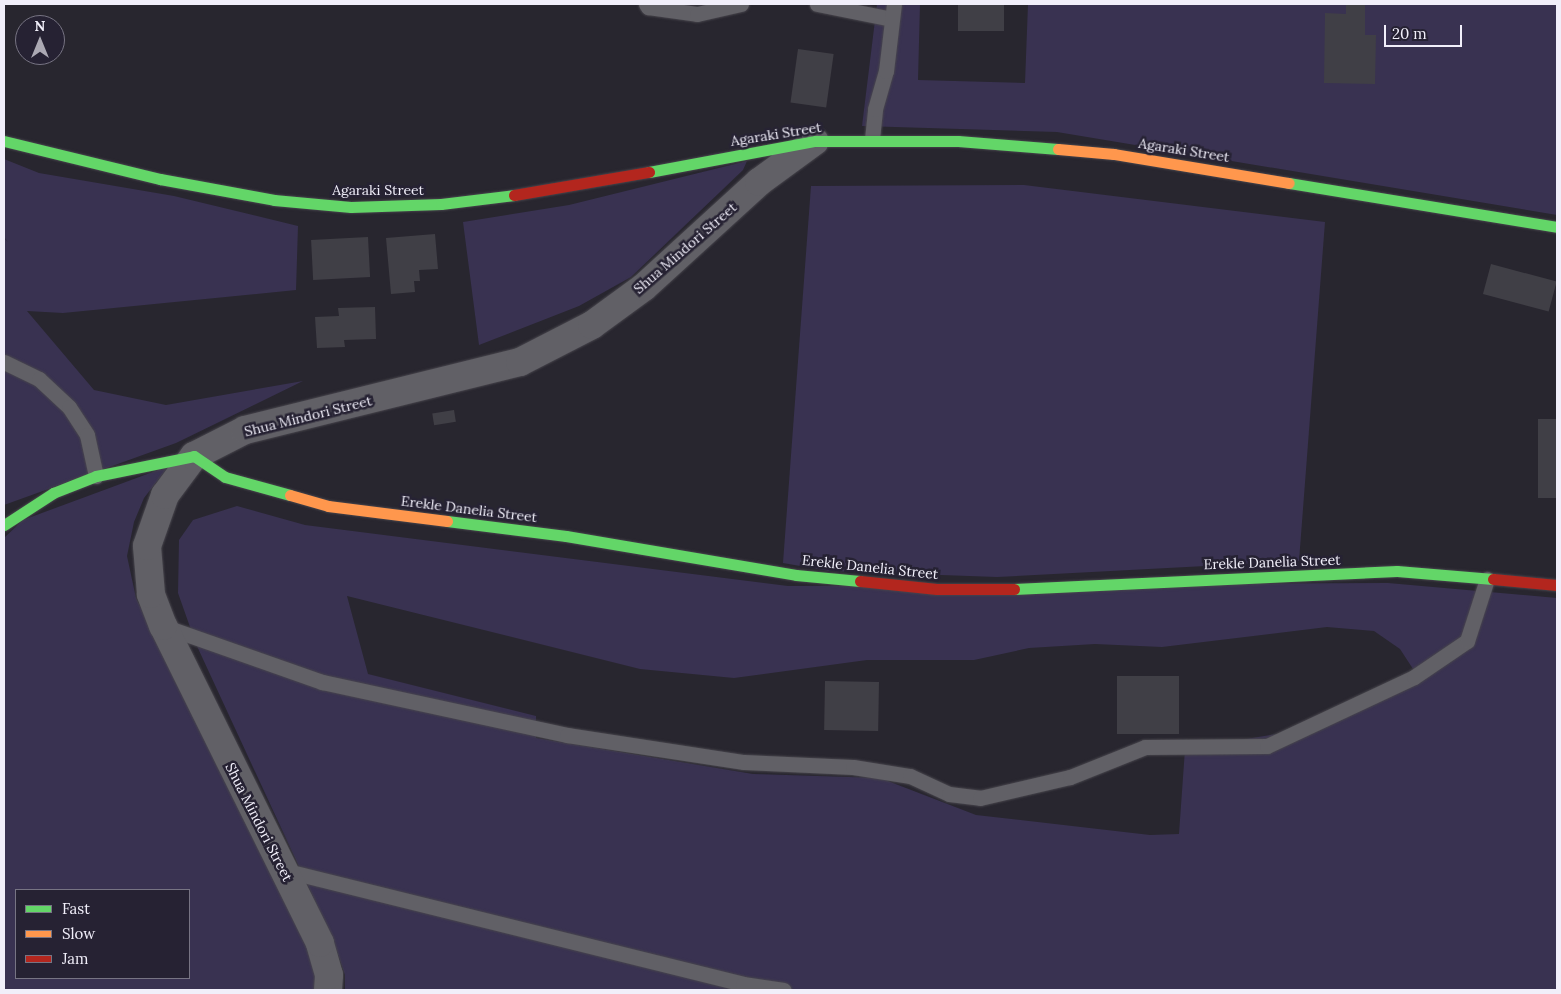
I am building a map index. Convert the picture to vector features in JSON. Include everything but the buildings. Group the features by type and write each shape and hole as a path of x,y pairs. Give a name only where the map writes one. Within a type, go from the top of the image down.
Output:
{"street":[{"name":"Agaraki Street","path":"4,141 179,182 274,200 351,207 441,204 560,189 815,141 872,139 958,141 1114,154 1557,227"},
{"name":"Shua Mindori Street","path":"328,990 328,975 320,943 162,626 151,594 148,546 165,495 194,456 245,430 520,362 592,325 644,286 759,182 815,141"},
{"path":"4,525 11,518 53,493 96,476 194,456"},
{"name":"Erekle Danelia Street","path":"194,456 225,478 328,506 566,536 796,575 927,588 1016,589 1397,571 1557,585"}],"lane":[{"path":"646,4 648,7 697,14 741,4"},
{"path":"817,4 892,19"},
{"path":"872,139 894,4"},
{"path":"4,362 39,379 69,407 87,435 96,476"},
{"path":"162,626 322,682 567,735 744,762 853,767 910,776 948,794 980,798 1070,777 1145,746 1267,746 1414,677 1467,641 1487,579"},
{"path":"284,870 743,984 784,990"}],"shaded area":[{"path":"877,4 920,4 918,80 1025,83 1028,4 1557,4 1557,215 1057,132 862,126"},
{"path":"4,159 39,173 174,196 298,226 296,290 63,313 27,311 94,390 166,405 303,381 176,443 4,505 4,238 8,242 4,237"},
{"path":"747,161 743,170 631,277 579,306 479,345 463,222 569,205"},
{"path":"1024,185 1325,222 1299,561 997,577 829,571 783,563 811,186"},
{"path":"169,466 144,498 134,522 127,556 136,598 305,937 317,966 317,990 4,990 4,538 23,520"},
{"path":"237,506 305,525 788,586 1388,583 1557,598 1557,990 345,990 345,975 333,940 196,644 178,593 179,540 193,520","holes":["347,596 640,669 734,678 867,660 974,660 1029,648 1095,644 1162,647 1327,627 1374,631 1400,649 1415,672 1295,731 1185,749 1179,834 1150,835 976,815 880,778 753,774 536,738 536,716 368,674"]}],"traffic: fast":[{"path":"4,141 160,179 274,200 351,207 441,204 514,195"},
{"path":"649,172 815,141 958,141 1058,149"},
{"path":"1289,183 1557,227"},
{"path":"4,525 53,493 96,476 194,456 225,477 290,495"},
{"path":"447,521 566,536 796,575 860,581"},
{"path":"1014,589 1397,571 1493,579"}],"traffic: slow":[{"path":"1058,149 1114,154 1289,183"},
{"path":"290,495 328,506 447,521"}],"traffic: jam":[{"path":"514,195 649,172"},
{"path":"1493,579 1557,585"},
{"path":"860,581 937,589 1014,589"}]}
